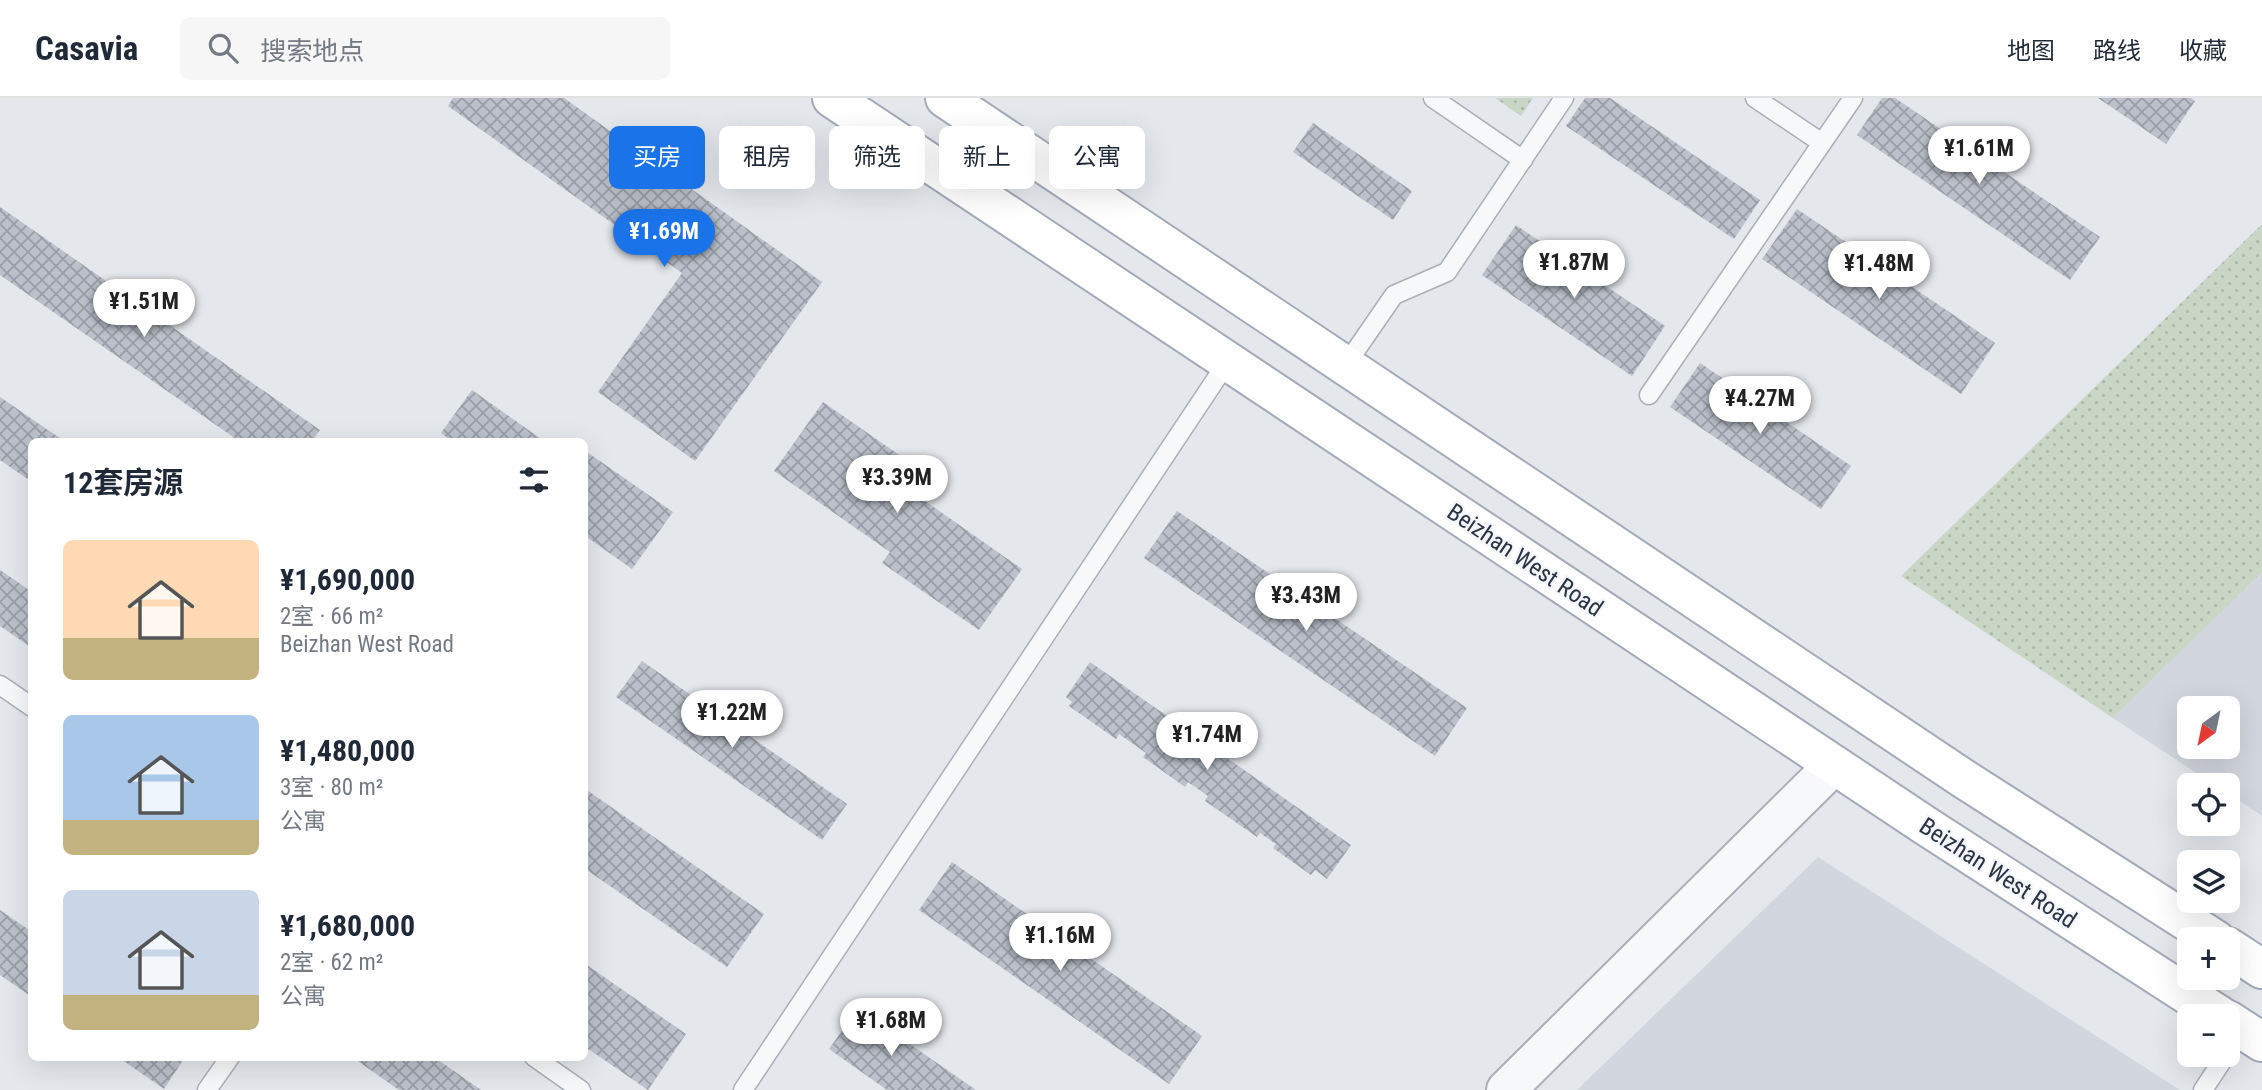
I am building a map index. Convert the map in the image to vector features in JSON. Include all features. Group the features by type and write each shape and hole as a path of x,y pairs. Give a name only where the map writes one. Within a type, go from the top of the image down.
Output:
{"main road":[{"name":"Beizhan West Road","path":"832,98 1834,765 2188,1004"},
{"path":"945,98 1953,771 2196,927"},
{"path":"2240,955 2262,969"}],"street":[{"path":"1506,1090 1834,765"}],"lane":[{"path":"1433,98 1523,160"},
{"path":"1346,366 1394,295 1447,272 1564,98"},
{"path":"1755,98 1822,143"},
{"path":"1648,394 1853,98"},
{"path":"743,1090 1228,361"},
{"path":"0,685 28,704"},
{"path":"207,1090 227,1061"},
{"path":"540,1061 581,1090"},
{"path":"2203,1090 2217,1067"}],"shaded area":[{"path":"2262,572 2262,816 2240,801 2240,773 2196,773 2113,718"},
{"path":"1818,857 2180,1090 1577,1090"}],"green space":[{"path":"1495,98 1533,98 1521,116"},
{"path":"2262,224 2262,572 2113,718 1901,576"}],"building":[{"path":"453,98 564,98 609,130 609,189 692,189 822,282 695,461 598,392 682,273 448,106"},
{"path":"1585,98 1610,98 1760,200 1734,239 1566,126"},
{"path":"1882,98 1895,98 2100,237 2070,280 1857,135"},
{"path":"2098,98 2191,98 2195,101 2166,144"},
{"path":"1313,123 1412,191 1393,220 1293,152"},
{"path":"0,207 320,430 314,438 235,438 0,275"},
{"path":"1797,209 1995,343 1961,394 1762,259"},
{"path":"1516,225 1665,326 1632,376 1482,275"},
{"path":"1700,363 1851,466 1821,509 1670,407"},
{"path":"472,390 540,438 448,438 441,433"},
{"path":"0,397 60,438 28,438 28,479 0,460"},
{"path":"823,402 938,482 925,501 1022,569 979,630 882,563 890,552 774,471"},
{"path":"588,453 673,512 632,569 588,538"},
{"path":"1177,511 1467,708 1435,756 1144,558"},
{"path":"0,570 28,589 28,645 0,626"},
{"path":"642,661 847,804 822,840 616,697"},
{"path":"1090,662 1351,845 1327,879 1315,870 1311,875 1273,848 1276,844 1260,833 1257,837 1205,801 1208,796 1188,782 1185,787 1143,757 1146,753 1119,734 1116,739 1069,706 1072,702 1066,697"},
{"path":"588,791 764,914 727,967 588,871"},
{"path":"952,862 1202,1036 1169,1084 919,910"},
{"path":"0,910 28,929 28,994 0,975"},
{"path":"588,966 686,1034 648,1090 588,1049"},
{"path":"858,1008 976,1090 887,1090 829,1049"},
{"path":"124,1061 182,1061 164,1089"},
{"path":"358,1061 440,1061 481,1090 399,1090"}]}
